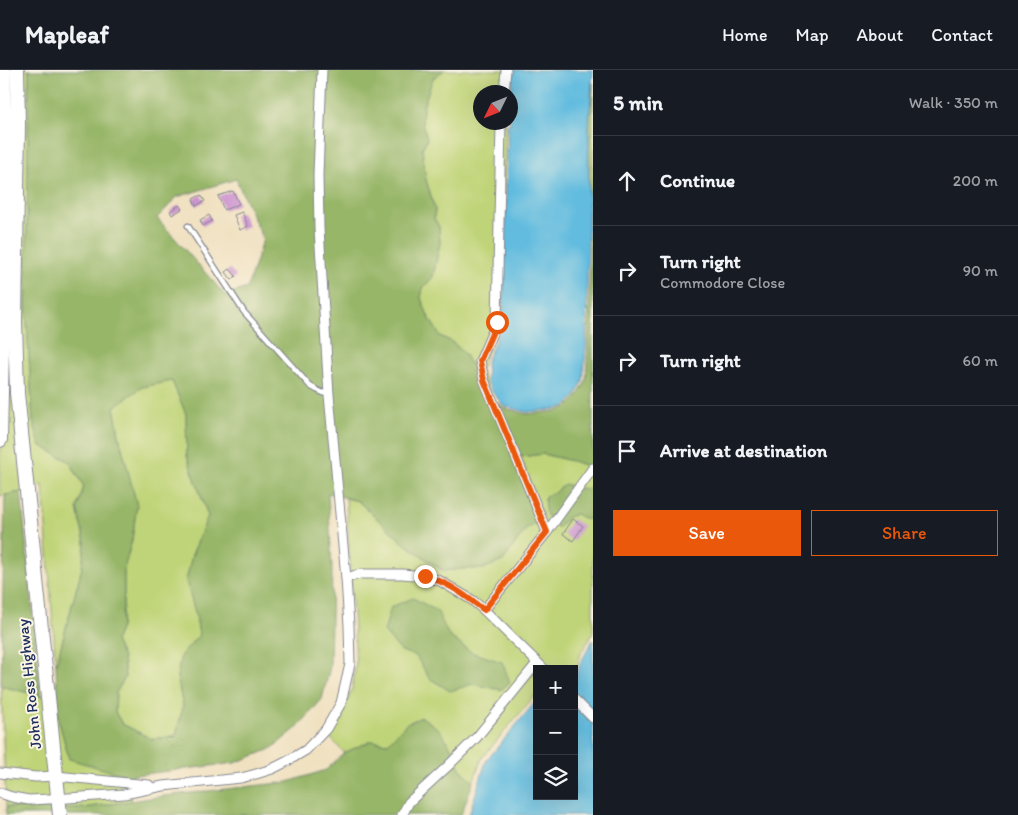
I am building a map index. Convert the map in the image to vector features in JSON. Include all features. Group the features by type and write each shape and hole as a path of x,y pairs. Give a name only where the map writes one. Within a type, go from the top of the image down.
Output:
{"main road":[{"path":"0,440 5,148 3,70"},
{"name":"John Ross Highway","path":"17,70 15,320 17,393 60,815"}],"street":[{"path":"0,794 29,800 124,794 163,786 241,778 272,769 306,750 326,729 341,703 350,664 346,578 329,395 319,228 318,175 322,70"},
{"path":"505,85 506,70"},
{"path":"501,130 497,322 480,361 484,380 547,532"},
{"path":"484,610 590,478 593,468"},
{"path":"346,578 360,574 402,574 425,576 440,580 472,600 484,610 539,665"},
{"path":"402,815 409,802 477,737 533,674"},
{"path":"578,703 593,718"},
{"path":"0,773 163,786"}],"lane":[{"path":"188,226 244,312 310,386 329,395"}],"green space":[{"path":"0,70 29,70 26,308 33,421 40,445 70,462 84,486 77,508 85,543 82,568 56,665 43,485 0,496"},
{"path":"29,70 444,70 433,78 423,107 422,123 427,139 422,149 426,180 435,210 434,218 439,227 440,243 433,277 423,288 421,298 428,316 440,336 452,342 464,353 469,363 479,366 540,521 526,529 503,561 483,569 444,571 405,544 358,501 328,493 332,568 330,667 322,699 299,726 271,749 235,763 127,776 69,759 58,718 56,665 82,568 85,543 77,508 84,487 70,462 40,445 33,421 26,308","holes":["236,179 263,239 247,288 225,295 157,218 177,197","172,381 186,414 187,456 208,516 192,555 186,581 196,615 199,635 181,655 177,677 183,706 176,736 152,739 122,724 115,712 116,693 125,677 123,658 115,641 121,627 124,569 132,540 137,505 120,440 114,407 142,387"]},
{"path":"444,70 511,70 510,85 473,85 473,130 506,130 501,322 482,368 469,363 464,353 452,342 440,336 428,316 421,298 423,288 433,276 440,243 439,227 434,218 435,210 426,180 422,148 427,139 422,123 423,107 433,78"},
{"path":"593,83 593,247 590,247 590,120"},
{"path":"590,247 593,247 593,468 543,454 521,457 497,404 504,408 527,414 557,411 567,407 577,397 586,381"},
{"path":"172,381 186,414 187,456 208,516 192,555 186,581 196,615 199,635 181,655 177,677 183,706 176,736 152,739 122,724 115,712 116,693 125,677 123,658 115,641 121,627 124,569 132,540 120,440 114,407 142,387"},
{"path":"542,454 593,468 593,633 581,653 578,665 533,665 533,698 482,758 473,782 460,768 450,746 407,723 388,743 371,741 344,753 329,736 345,708 352,689 356,663 346,498 358,501 405,544 443,571 503,561 526,529 544,519 521,457"},
{"path":"564,484 593,489 593,520 576,514 567,518 558,528 551,521 545,511 545,497 556,492"},
{"path":"21,492 41,696 1,686 5,495"},
{"path":"413,598 437,611 449,636 471,652 502,662 510,682 501,690 473,684 450,691 429,678 416,656 401,651 384,632 391,607"},
{"path":"1,686 41,696 57,697 58,718 69,758 127,776 131,801 77,809 6,807"},
{"path":"422,717 440,730 460,768 473,782 461,815 6,815 6,807 77,809 164,796 288,782 326,770 344,753 371,741 388,743 407,723"}],"water":[{"path":"513,70 593,70 589,120 586,346 583,381 575,397 566,406 557,409 527,412 504,406 493,393 487,381 486,362 503,323 508,130 518,130 518,85 512,85"},
{"path":"593,640 593,815 469,815 486,761 533,705 533,800 578,800 578,671"}],"building":[{"path":"233,191 239,204 224,210 218,196"},
{"path":"201,195 205,201 196,206 193,199"},
{"path":"179,205 182,209 172,215 170,211"},
{"path":"242,212 248,226 240,230 234,215"},
{"path":"209,215 212,221 203,226 200,220"},
{"path":"230,269 236,276 232,280 226,272"},
{"path":"573,519 583,526 573,541 563,534"}],"route":[{"path":"425,576 440,580 472,600 484,610 547,532 484,380 480,361 497,322"}]}
